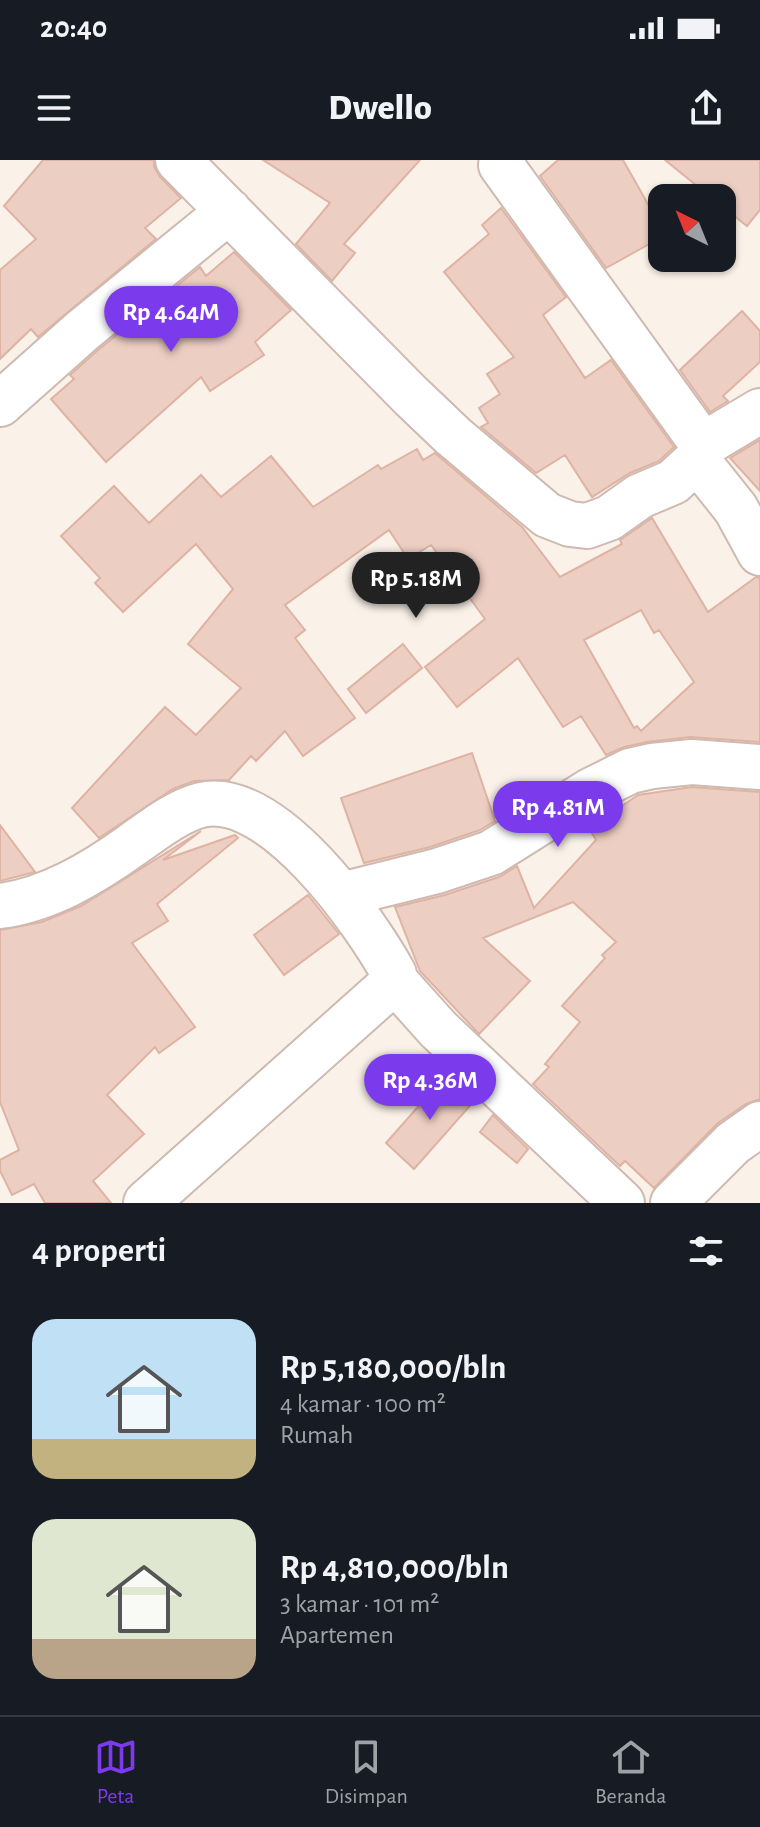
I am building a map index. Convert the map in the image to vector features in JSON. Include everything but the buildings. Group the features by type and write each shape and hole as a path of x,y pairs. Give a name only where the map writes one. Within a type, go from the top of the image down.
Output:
{"street":[{"path":"178,160 411,396 547,515 570,524 587,526 609,518 640,496 673,482 700,453 760,411"},
{"path":"501,165 700,453 760,553"},
{"path":"0,404 82,331 229,211"},
{"path":"341,895 437,871 491,853 590,791 630,771 692,762 760,767"},
{"path":"0,906 43,895 71,882 187,810 201,805 223,804 249,813 290,840 341,895 365,923 395,981 438,1029 622,1203"},
{"path":"146,1203 395,981"},
{"path":"673,1203 733,1143 760,1124"}]}
